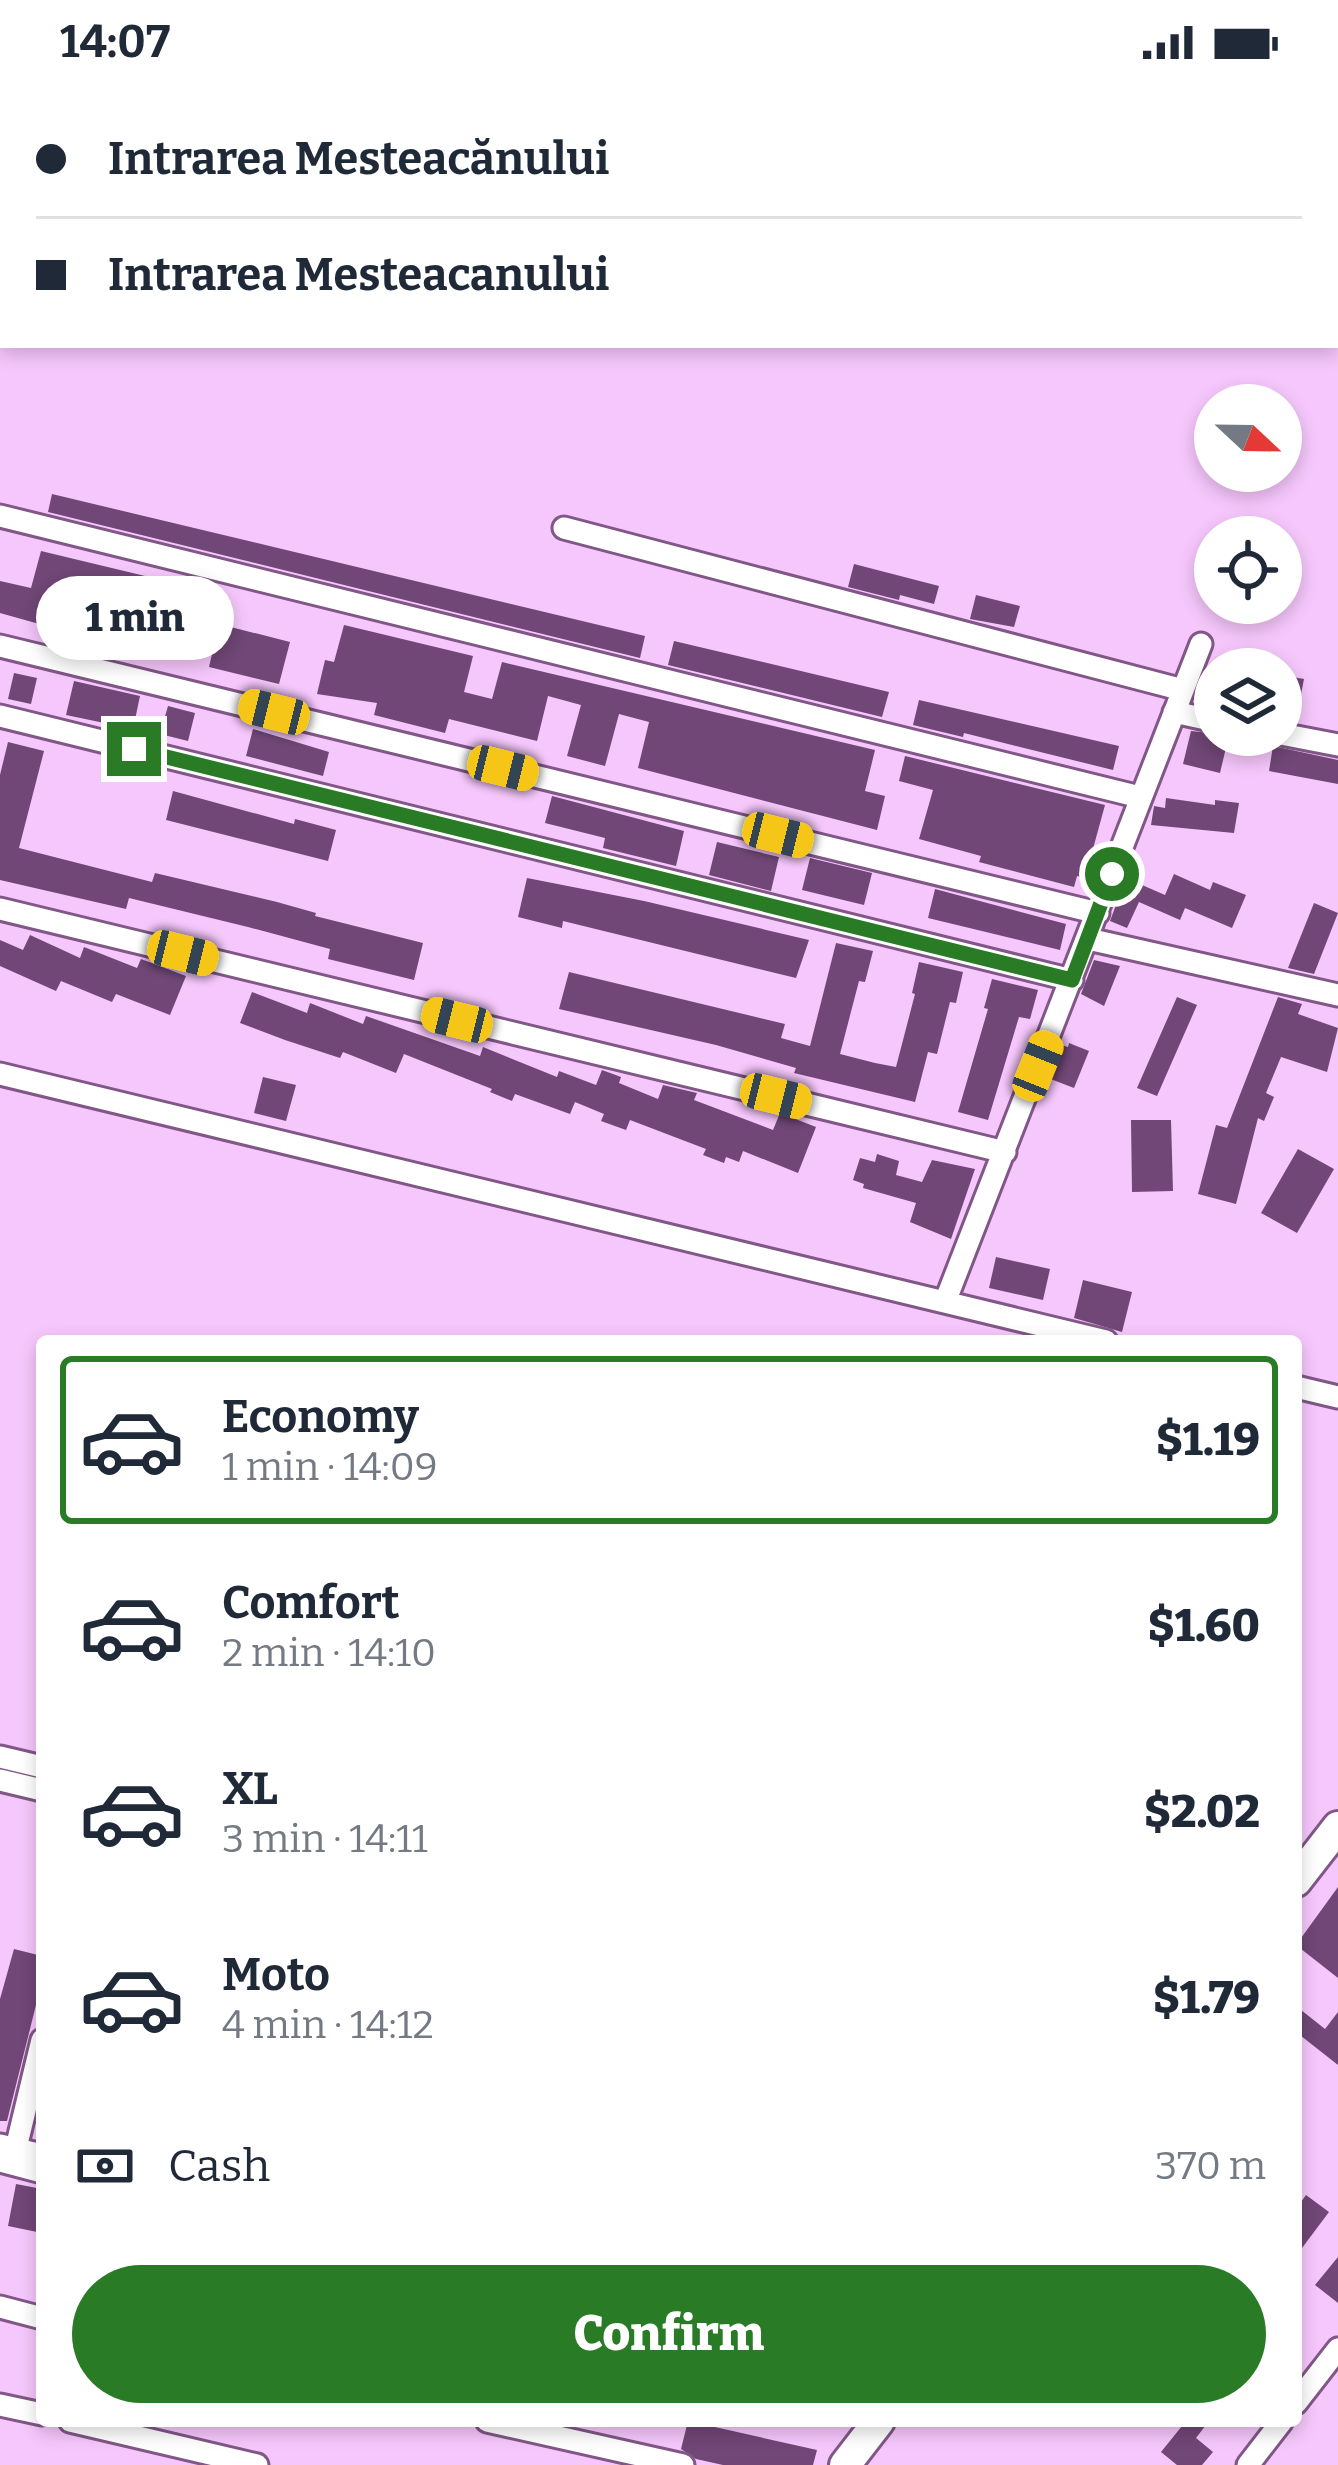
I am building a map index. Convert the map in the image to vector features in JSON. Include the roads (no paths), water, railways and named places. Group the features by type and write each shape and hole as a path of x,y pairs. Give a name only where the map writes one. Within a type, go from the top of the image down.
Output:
{"main road":[{"path":"1302,1873 1338,1827"},
{"path":"845,2465 874,2427"}],"street":[{"path":"0,516 1140,797"},
{"path":"563,528 1178,701 1194,710"},
{"path":"945,1302 1201,644"},
{"path":"0,646 1098,913"},
{"path":"0,716 1072,980"},
{"path":"1302,738 1338,745"},
{"path":"0,910 1005,1152"},
{"path":"1088,939 1338,995"},
{"path":"0,1074 1081,1335"},
{"path":"1302,1388 1338,1397"},
{"path":"0,1757 36,1766"},
{"path":"0,1780 36,1789"},
{"path":"5,2151 36,2057"},
{"path":"5,2151 36,2154"},
{"path":"5,2151 36,2168"},
{"path":"0,2307 36,2316"},
{"path":"1302,2396 1338,2349"},
{"path":"0,2404 36,2413"},
{"path":"96,2427 257,2465"},
{"path":"514,2427 683,2465"},
{"path":"1248,2465 1277,2427"}]}
